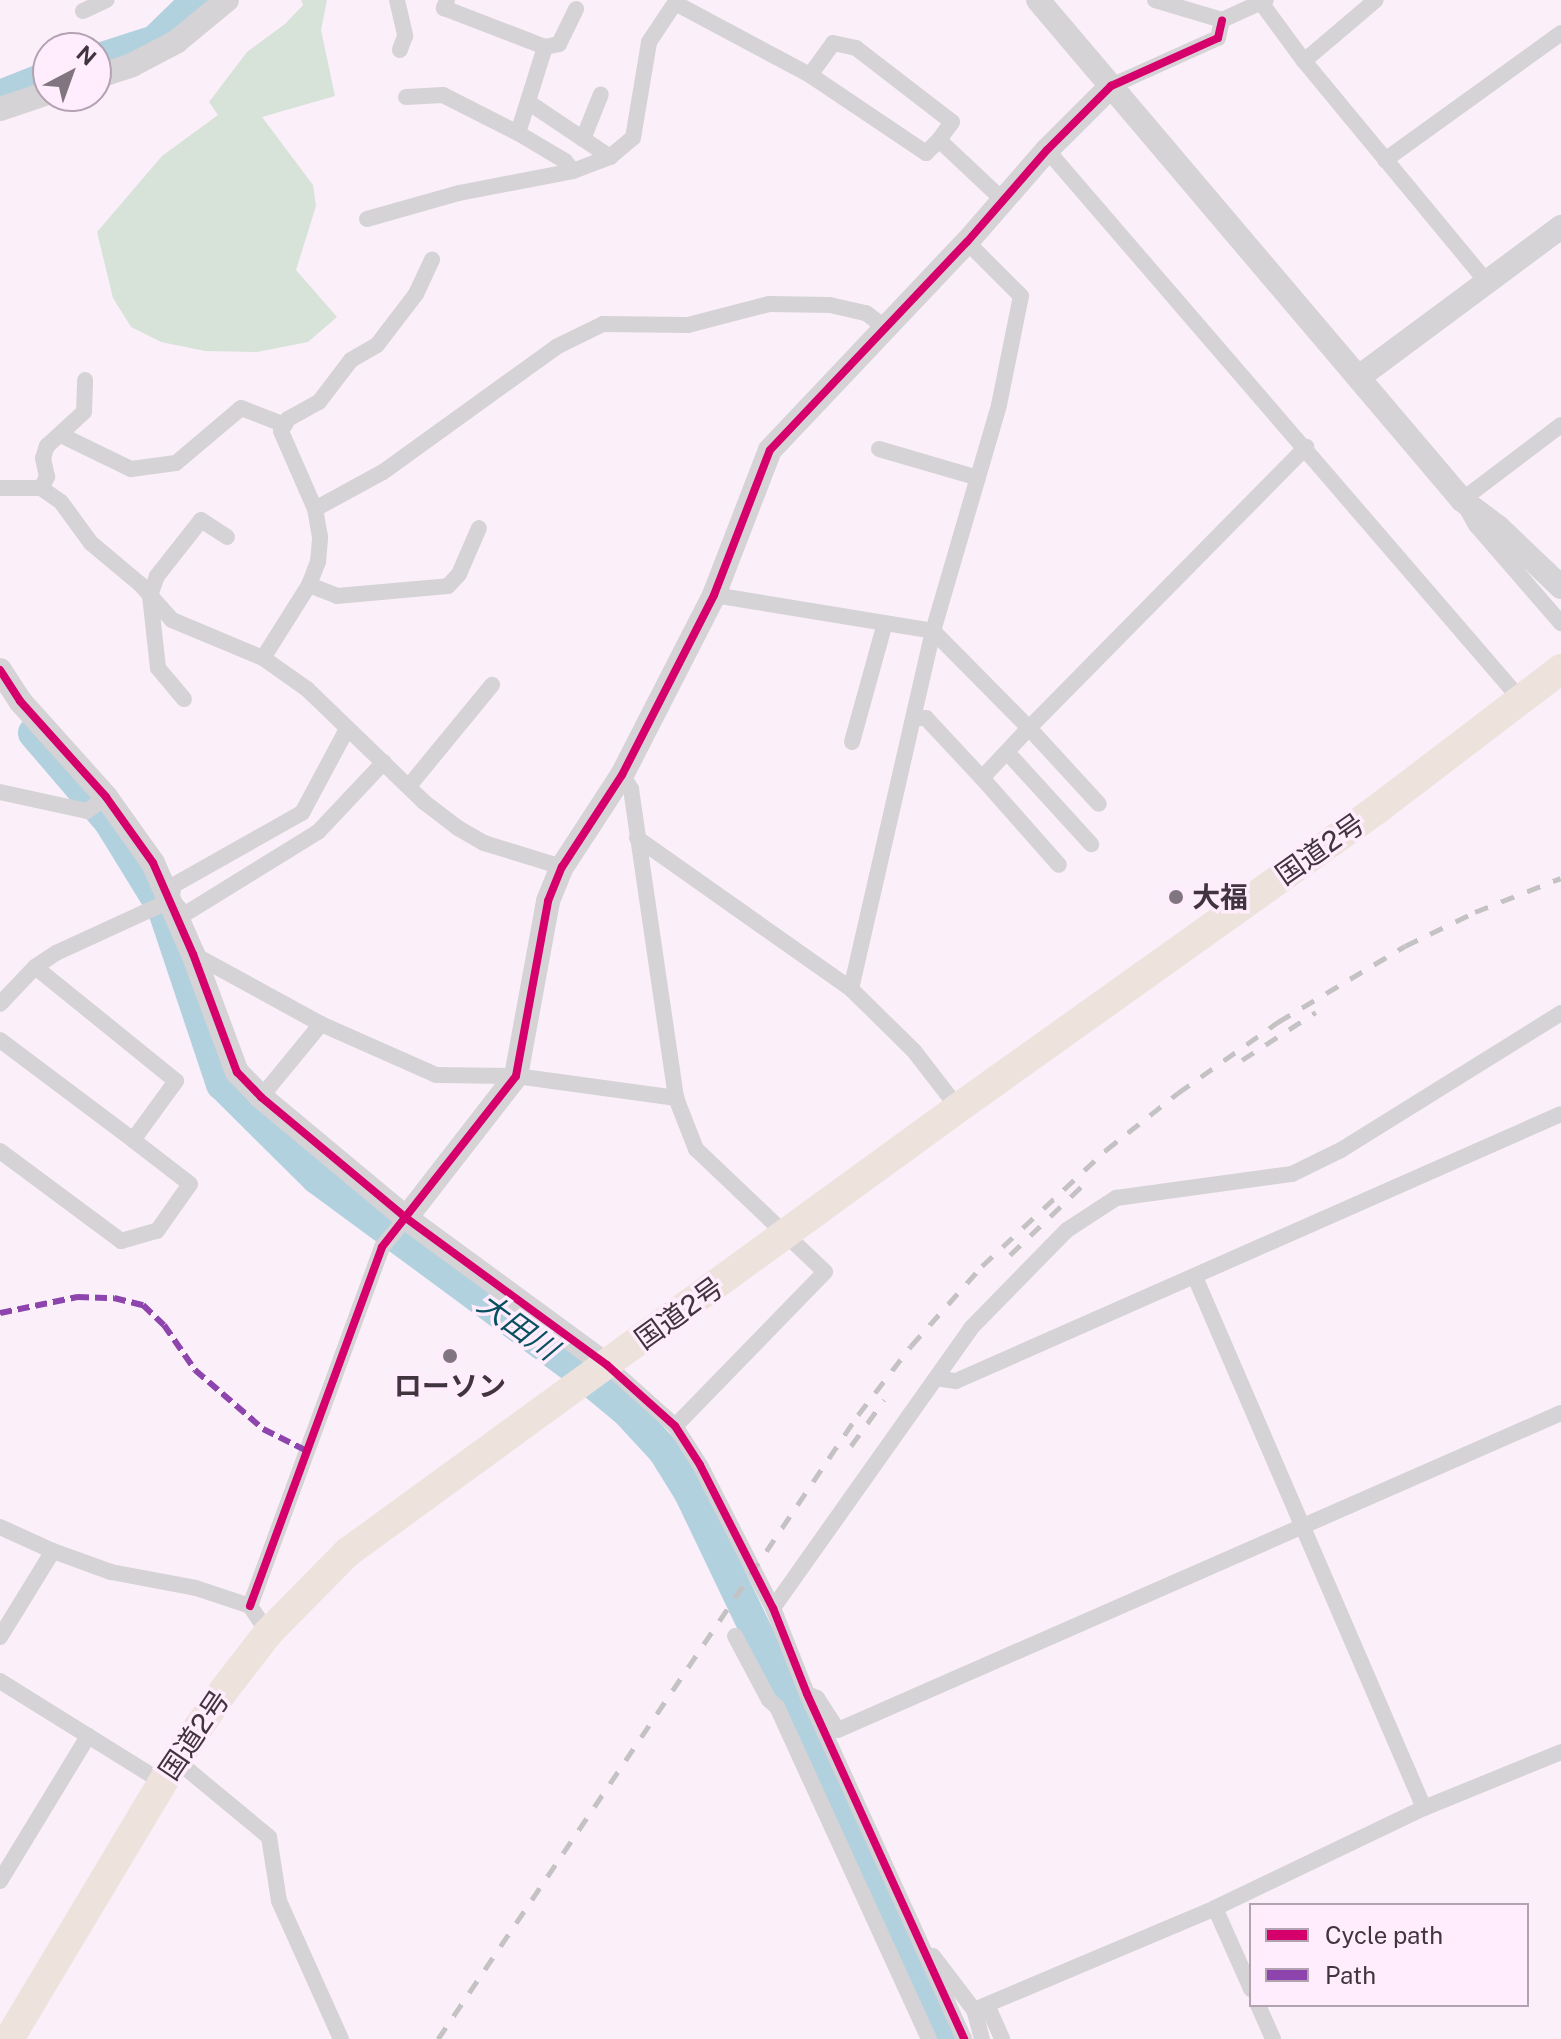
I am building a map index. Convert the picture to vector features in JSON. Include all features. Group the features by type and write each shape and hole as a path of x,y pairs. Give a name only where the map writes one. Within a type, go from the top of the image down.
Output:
{"highway":[{"name":"国道2号","path":"9,2039 169,1771 268,1633 348,1552 958,1108 1376,810 1561,669"},
{"name":"国道2号","path":"1376,810 1449,774 1561,696"}],"street":[{"path":"83,11 107,0"},
{"path":"112,72 176,42 227,0"},
{"path":"397,0 405,36 400,50"},
{"path":"447,0 444,8 545,47 559,44 576,9"},
{"path":"1038,0 1359,377 1462,500 1476,525 1561,623"},
{"path":"1155,0 1222,20 1264,2 1304,61 1486,281"},
{"path":"1304,61 1376,0"},
{"path":"367,219 459,193 573,171 610,157 633,138 649,42 676,2 810,75 926,153 952,122 856,48 833,43 810,75"},
{"path":"250,1606 382,1247 516,1076 548,901 562,867 622,775 714,595 770,450 967,242 1047,150 1111,86 1218,38 1222,20"},
{"path":"1385,160 1561,33"},
{"path":"518,133 545,47"},
{"path":"583,139 601,94"},
{"path":"406,97 443,95 518,133 565,161 573,171"},
{"path":"0,109 32,98"},
{"path":"528,102 610,157"},
{"path":"939,140 1003,200"},
{"path":"1047,150 1522,701"},
{"path":"1359,377 1561,227"},
{"path":"851,989 933,631 999,405 1021,296 967,242"},
{"path":"263,658 309,585 318,562 320,537 315,509 281,431 319,402 351,360 377,345 416,294 432,259"},
{"path":"315,509 383,472 556,347 603,324 688,325 769,304 815,305 866,313 886,328"},
{"path":"41,488 47,477 43,458 47,446 63,436 84,412 85,380"},
{"path":"63,436 131,469 176,463 241,408 285,425"},
{"path":"1462,500 1561,425"},
{"path":"982,778 1306,447"},
{"path":"879,449 978,478"},
{"path":"0,488 41,488 61,502 91,543 172,620 263,658 307,689 458,828 484,843 562,867"},
{"path":"1462,500 1498,527 1561,587"},
{"path":"184,699 158,668 150,596 157,576 201,520 227,537"},
{"path":"309,585 337,596 448,586 459,574 479,528"},
{"path":"714,595 933,631 1099,804"},
{"path":"852,742 885,623"},
{"path":"0,670 20,701 106,797 153,863 193,954 237,1072 261,1097 406,1218 607,1365 675,1426 700,1465 773,1608 807,1694 964,2039"},
{"path":"409,786 492,685"},
{"path":"913,718 926,718 1059,865"},
{"path":"171,900 174,885 302,813 347,729"},
{"path":"1007,752 1091,844"},
{"path":"171,900 185,914 318,832 384,762"},
{"path":"622,775 631,789 676,1098 696,1149 825,1272 675,1426"},
{"path":"0,792 87,811 106,797"},
{"path":"637,838 851,989 914,1051 958,1108"},
{"path":"0,1004 35,967 56,953 171,900"},
{"path":"193,954 321,1024 436,1075 516,1076 676,1098"},
{"path":"35,967 176,1081 133,1140"},
{"path":"773,1608 971,1328 1067,1230 1116,1198 1292,1174 1341,1150 1561,1013"},
{"path":"261,1097 321,1024"},
{"path":"0,1040 190,1184 157,1231 121,1241 0,1151"},
{"path":"936,1378 956,1381 1561,1114"},
{"path":"1195,1277 1424,1808"},
{"path":"807,1694 817,1698 838,1730 1561,1413"},
{"path":"0,1527 111,1572 196,1588 250,1606 268,1633"},
{"path":"0,1637 53,1551"},
{"path":"735,1636 769,1700 777,1707 929,2039"},
{"path":"0,1681 88,1736 169,1771 269,1837 279,1901 341,2039"},
{"path":"0,1881 88,1736"},
{"path":"981,2008 1215,1908 1424,1808 1561,1752"},
{"path":"1215,1908 1249,1984"},
{"path":"922,1949 933,1956 981,2008 1002,2039"},
{"path":"1259,2007 1273,2039"},
{"path":"981,2008 982,2039"}],"shaded area":[{"path":"301,0 327,0 321,30 335,96 262,117 313,185 316,206 296,270 337,317 308,342 257,352 205,351 161,342 131,327 113,298 97,232 162,156 218,115 209,102 247,52 285,24 303,5"}],"waterway":[{"name":"大田川","path":"112,55 155,41 197,0"},
{"name":"大田川","path":"0,96 32,83"},
{"name":"大田川","path":"34,733 110,822 163,908 222,1084 317,1178 580,1372 627,1411 664,1451 690,1493 759,1637 941,2039"}],"railway":[{"path":"438,2039 858,1415 911,1346 982,1266 1106,1150 1178,1093 1278,1022 1405,946 1475,912 1561,878"},
{"path":"1242,1060 1316,1012"},
{"path":"1010,1255 1085,1183"},
{"path":"851,1446 884,1400"}],"marked path":[{"path":"0,1313 77,1297 114,1298 143,1305 164,1325 195,1370 263,1429 307,1451"}],"cycle path":[{"path":"250,1606 382,1247 516,1076 548,901 562,867 622,775 714,595 770,450 967,242 1047,150 1111,86 1218,38 1222,20"},
{"path":"0,670 20,701 106,797 153,863 193,954 237,1072 261,1097 406,1218 607,1365 675,1426 700,1465 773,1608 807,1694 964,2039"}],"place":[{"name":"大福","path":"1176,897"},
{"name":"ローソン","path":"450,1356"}]}
